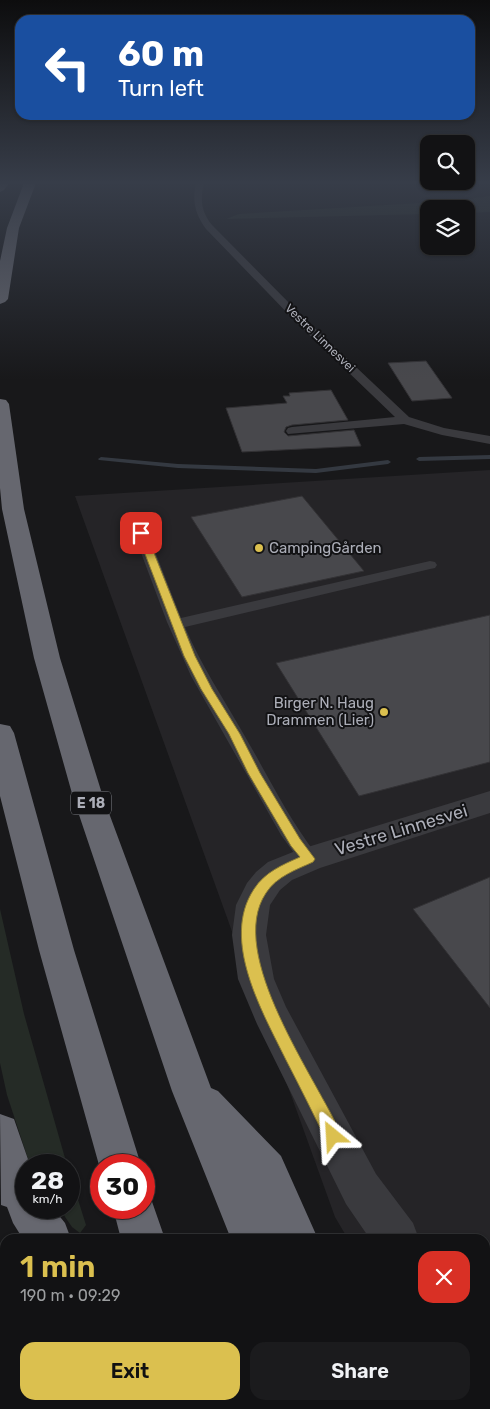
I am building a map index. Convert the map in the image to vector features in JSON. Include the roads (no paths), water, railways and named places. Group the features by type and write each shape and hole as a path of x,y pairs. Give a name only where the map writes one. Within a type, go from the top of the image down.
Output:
{"highway":[{"path":"0,299 9,249"},
{"name":"E 18","path":"0,404 12,509 47,658 88,797 192,1090 251,1234"},
{"path":"0,733 35,877 79,1032 117,1154"},
{"name":"E 18","path":"192,1090 266,1170 294,1234"},
{"path":"0,1132 15,1184"},
{"path":"35,1219 46,1234"},
{"path":"137,1219 142,1234"}],"street":[{"name":"Vestre Linnesvei","path":"393,1234 361,1189 270,1013 256,979 248,934 253,905 259,892 280,871 309,859 490,802"}],"lane":[{"name":"Vestre Linnesvei","path":"230,249 300,320 406,420 442,431 490,440"},
{"path":"292,431 406,420"},
{"path":"135,518 189,656 254,773 296,843 309,859"},
{"path":"176,624 430,565"}],"waterway":[{"path":"419,459 490,457"},
{"path":"101,459 178,466 316,471 388,462"}],"place":[{"name":"CampingGården","path":"259,548"},
{"name":"Birger N. Haug Drammen (Lier)","path":"384,712"}]}
